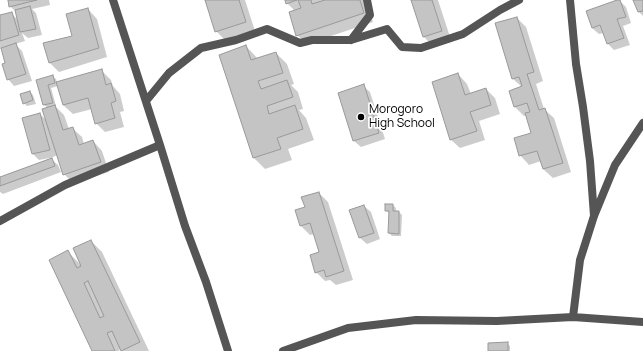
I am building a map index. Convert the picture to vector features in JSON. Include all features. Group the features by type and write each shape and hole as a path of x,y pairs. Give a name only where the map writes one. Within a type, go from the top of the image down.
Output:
{"street":[{"path":"113,0 160,145 184,226 206,282 228,351"},
{"path":"351,40 370,15 366,0"},
{"path":"146,101 169,73 201,48 236,40 267,29 300,43 312,40 351,40 387,29 402,47 421,48 463,34 500,10 519,0"},
{"path":"570,0 576,64 590,161 594,216"},
{"path":"573,318 580,260 594,216 615,165 643,123"},
{"path":"0,221 65,185 160,145"},
{"path":"283,351 348,328 380,323 416,320 497,321 573,318 643,322"}],"building":[{"path":"8,0 37,0 9,7"},
{"path":"205,0 239,0 246,22 215,32"},
{"path":"285,0 297,0 286,4"},
{"path":"298,0 311,0 312,4 325,0 360,0 364,13 296,36 289,12 301,8"},
{"path":"411,0 432,0 442,31 423,37"},
{"path":"620,0 626,17 617,19 624,38 607,44 600,25 592,28 586,11"},
{"path":"633,0 643,0 643,11 638,12"},
{"path":"30,6 36,29 20,32 15,10"},
{"path":"88,8 99,48 49,63 43,43 72,36 66,14"},
{"path":"12,12 19,35 0,41 0,15"},
{"path":"517,17 534,72 527,74 539,110 545,108 563,163 543,169 537,151 519,156 514,138 531,133 525,113 530,112 527,103 514,107 509,91 522,86 519,77 512,79 495,23"},
{"path":"16,43 26,74 7,80 2,64 5,63 1,48"},
{"path":"246,45 251,60 276,52 283,73 258,81 261,89 287,80 293,97 267,106 269,114 295,105 303,129 277,138 281,149 253,158 219,55"},
{"path":"102,69 106,85 111,83 116,101 111,103 115,118 95,124 88,98 63,105 56,82"},
{"path":"458,73 465,95 486,88 491,105 470,112 477,131 450,140 432,82"},
{"path":"53,75 55,83 48,85 53,103 43,105 36,80"},
{"path":"364,84 379,133 353,141 338,93"},
{"path":"30,91 33,100 23,104 20,94"},
{"path":"55,105 63,130 73,127 79,145 93,140 101,162 63,175 42,109"},
{"path":"40,113 50,150 32,154 22,118"},
{"path":"52,158 55,166 0,186 0,177"},
{"path":"319,192 344,271 326,277 324,270 315,273 310,255 319,252 310,223 300,226 295,210 305,207 301,197"},
{"path":"385,204 393,204 393,211 399,211 399,234 388,233 389,211 385,211"},
{"path":"364,205 374,233 359,238 349,210"},
{"path":"91,240 140,342 121,351 112,331 107,333 115,351 92,351 49,260 68,250 77,268 81,266 73,248","holes":["88,281 104,316 100,318 84,283"]},
{"path":"508,342 508,351 488,351 488,343"}],"place":[{"name":"Morogoro High School","path":"361,117"}]}
